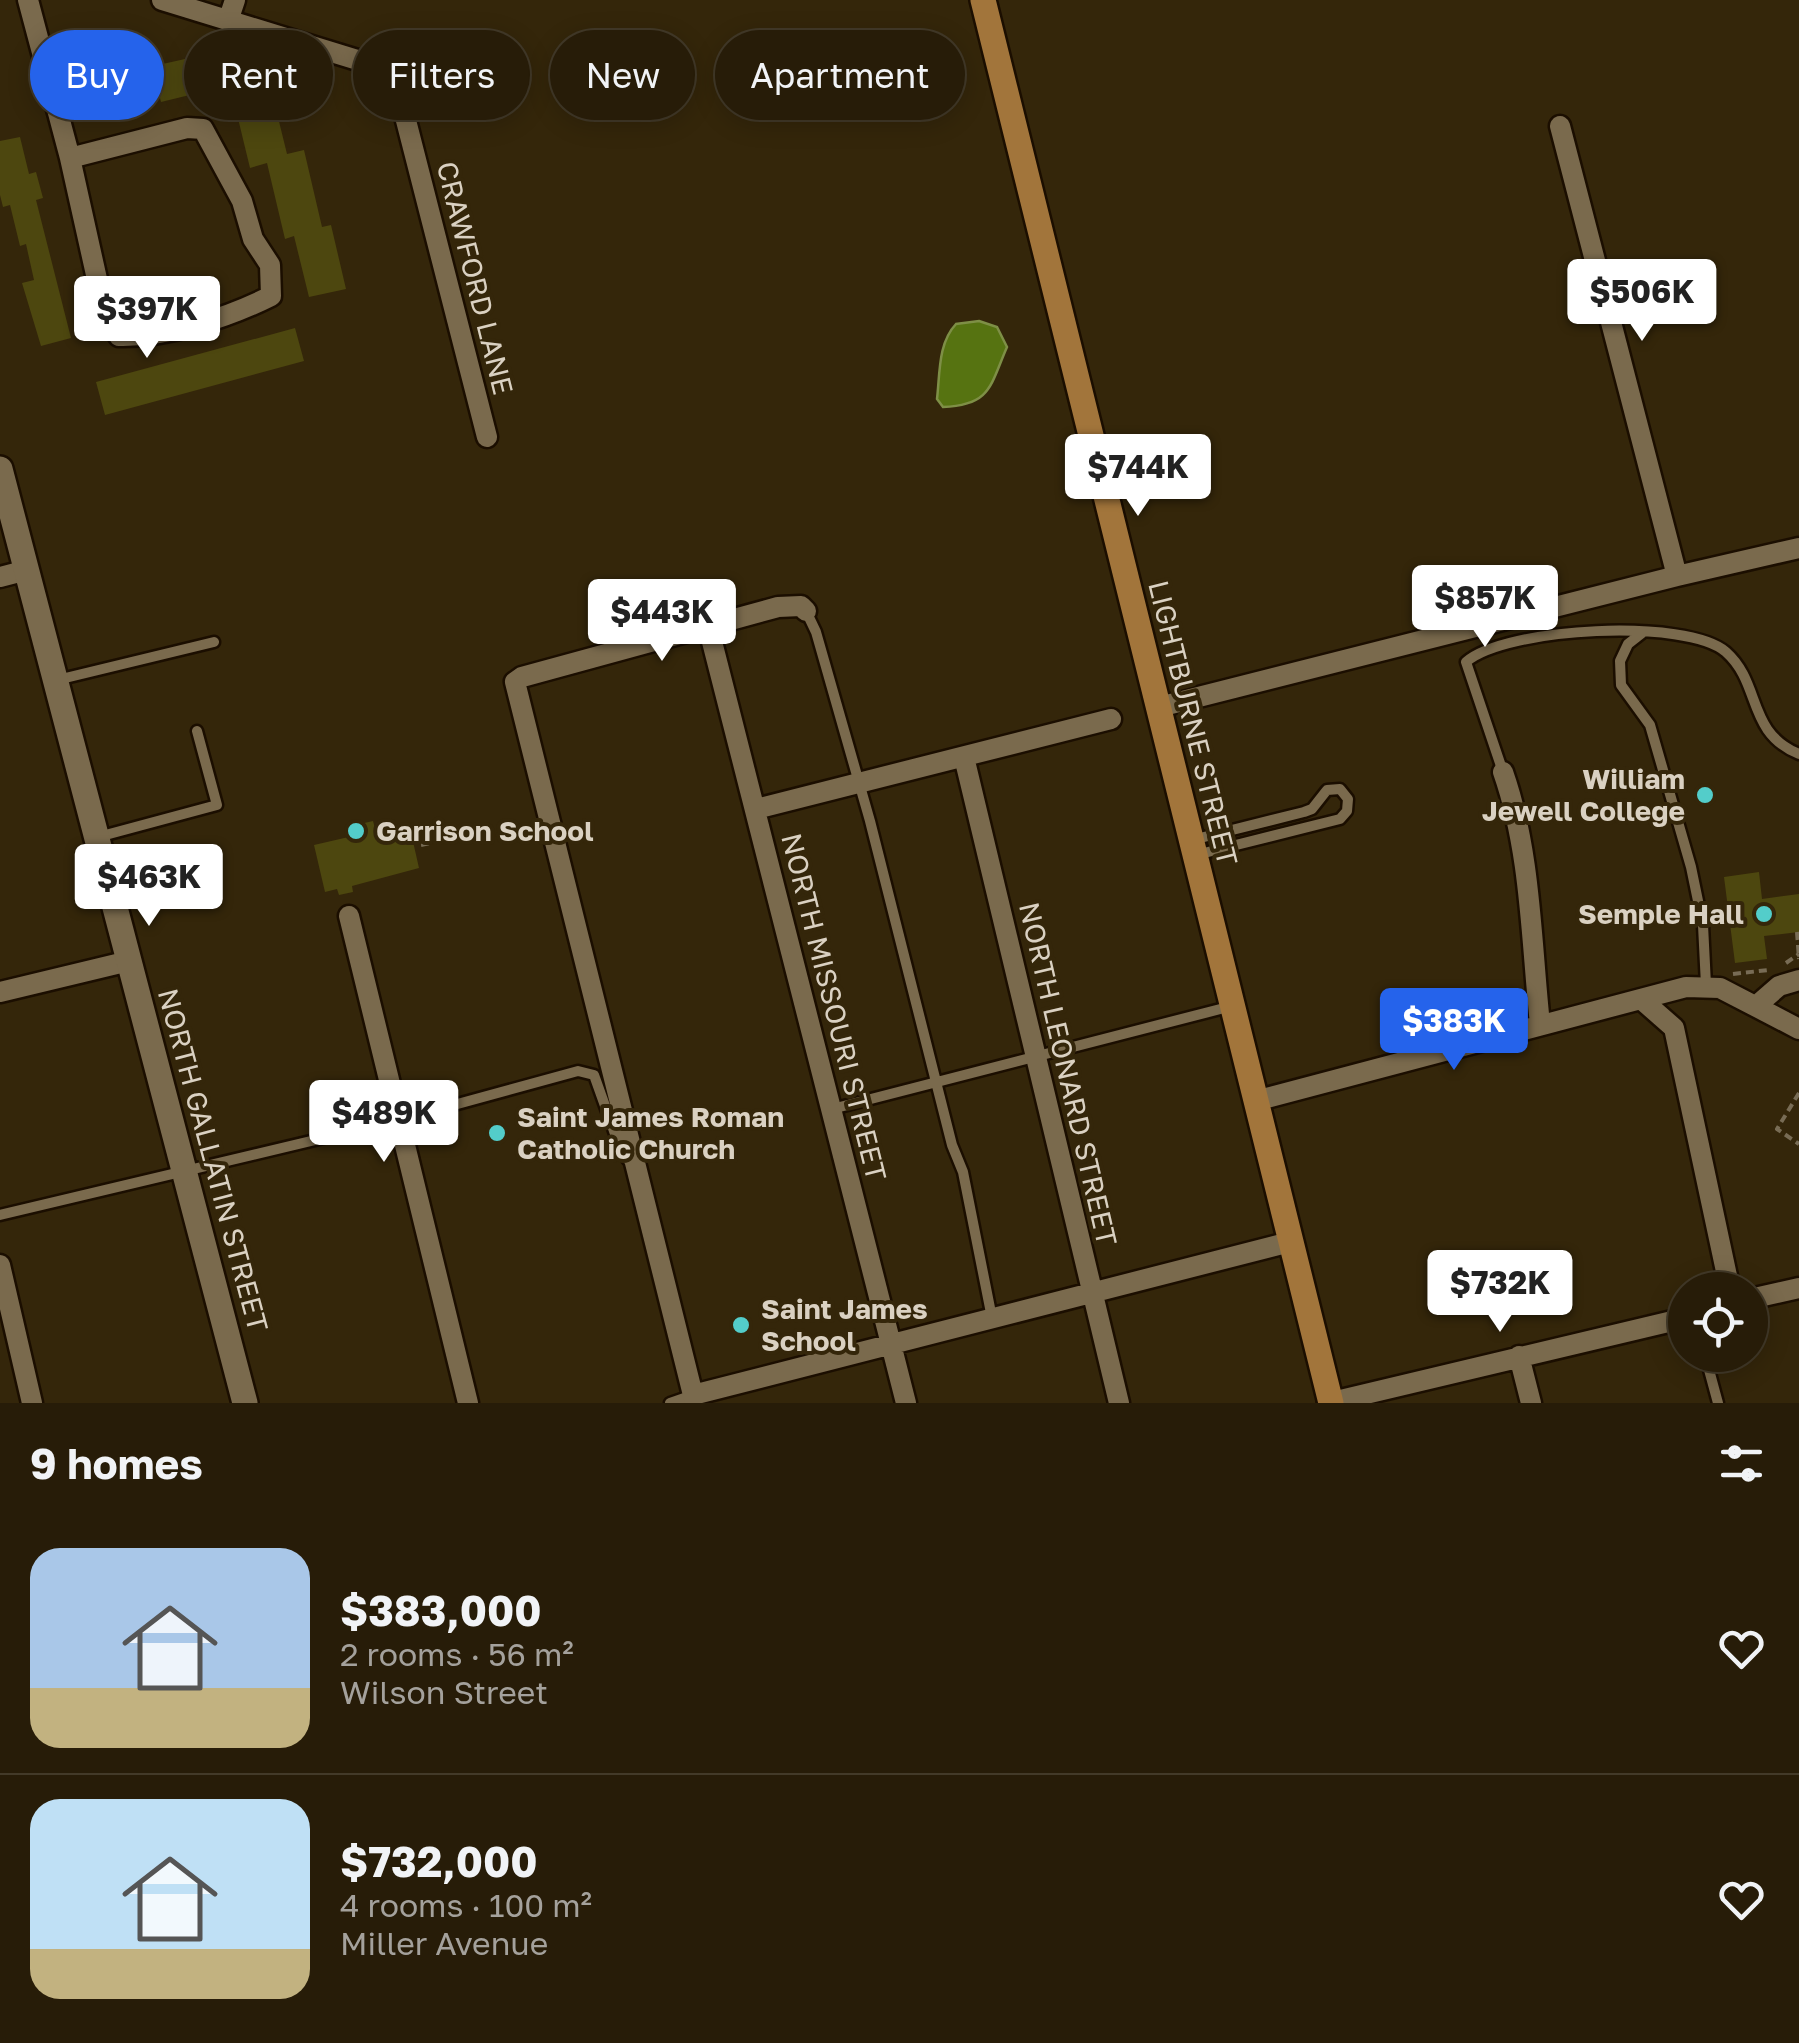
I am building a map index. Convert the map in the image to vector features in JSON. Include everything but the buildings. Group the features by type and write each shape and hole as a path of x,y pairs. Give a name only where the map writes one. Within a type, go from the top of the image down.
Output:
{"main road":[{"name":"LIGHTBURNE STREET","path":"984,0 1330,1403"}],"street":[{"path":"28,0 70,158 105,315 119,336 145,336 246,309 271,296 270,265 253,239 242,201 203,129 187,128 70,158"},
{"name":"CRAWFORD LANE","path":"162,0 364,62 389,79 400,97 487,437"},
{"path":"228,21 235,0"},
{"path":"1560,126 1677,576"},
{"name":"NORTH GALLATIN STREET","path":"0,469 245,1403"},
{"path":"1159,707 1799,548"},
{"path":"0,577 27,570"},
{"path":"806,610 801,606 778,607 515,682 694,1399 891,1344 1290,1242"},
{"name":"NORTH MISSOURI STREET","path":"708,626 906,1403"},
{"path":"756,808 1111,719"},
{"name":"NORTH LEONARD STREET","path":"964,757 1119,1403"},
{"path":"1503,772 1525,864 1540,1024"},
{"path":"349,916 468,1403"},
{"path":"0,992 129,960"},
{"path":"1756,1006 1779,986 1799,980"},
{"path":"1255,1101 1641,998 1706,985 1730,992 1799,1029"},
{"path":"1641,998 1674,1028 1726,1272"},
{"path":"0,1265 32,1403"},
{"path":"1768,1296 1799,1288"},
{"path":"1330,1403 1668,1322"},
{"path":"1520,1356 1531,1403"}],"lane":[{"path":"806,610 816,632 858,782 963,1172 992,1318"},
{"path":"1503,772 1466,662 1475,654 1528,637 1584,630 1708,640 1722,649 1742,674 1764,730 1783,748 1799,754"},
{"path":"1642,633 1628,644 1620,661 1621,685 1650,725 1703,925 1706,985"},
{"path":"56,680 214,642"},
{"path":"97,837 217,805 197,732"},
{"path":"1340,789 1348,800 1347,811 1340,818 1194,847 1312,809 1328,790 1340,789"},
{"path":"832,1109 1232,1006"},
{"path":"0,1215 399,1120 578,1072 594,1075 618,1145 638,1177"},
{"path":"1710,1372 1718,1403"},
{"path":"670,1403 694,1399"}],"path":[{"path":"421,834 428,832"},
{"path":"421,845 430,843"},
{"path":"1727,974 1777,969 1799,957 1797,932"},
{"path":"1799,1094 1777,1129 1799,1144"}],"shaded area":[{"path":"979,321 997,327 1007,347 997,373 980,397 943,407 937,399 946,340 956,324"}],"place":[{"name":"William Jewell College","path":"1705,795"},
{"name":"Garrison School","path":"356,831"},
{"name":"Semple Hall","path":"1764,914"},
{"name":"Saint James Roman Catholic Church","path":"497,1133"},
{"name":"Saint James School","path":"741,1325"}]}
